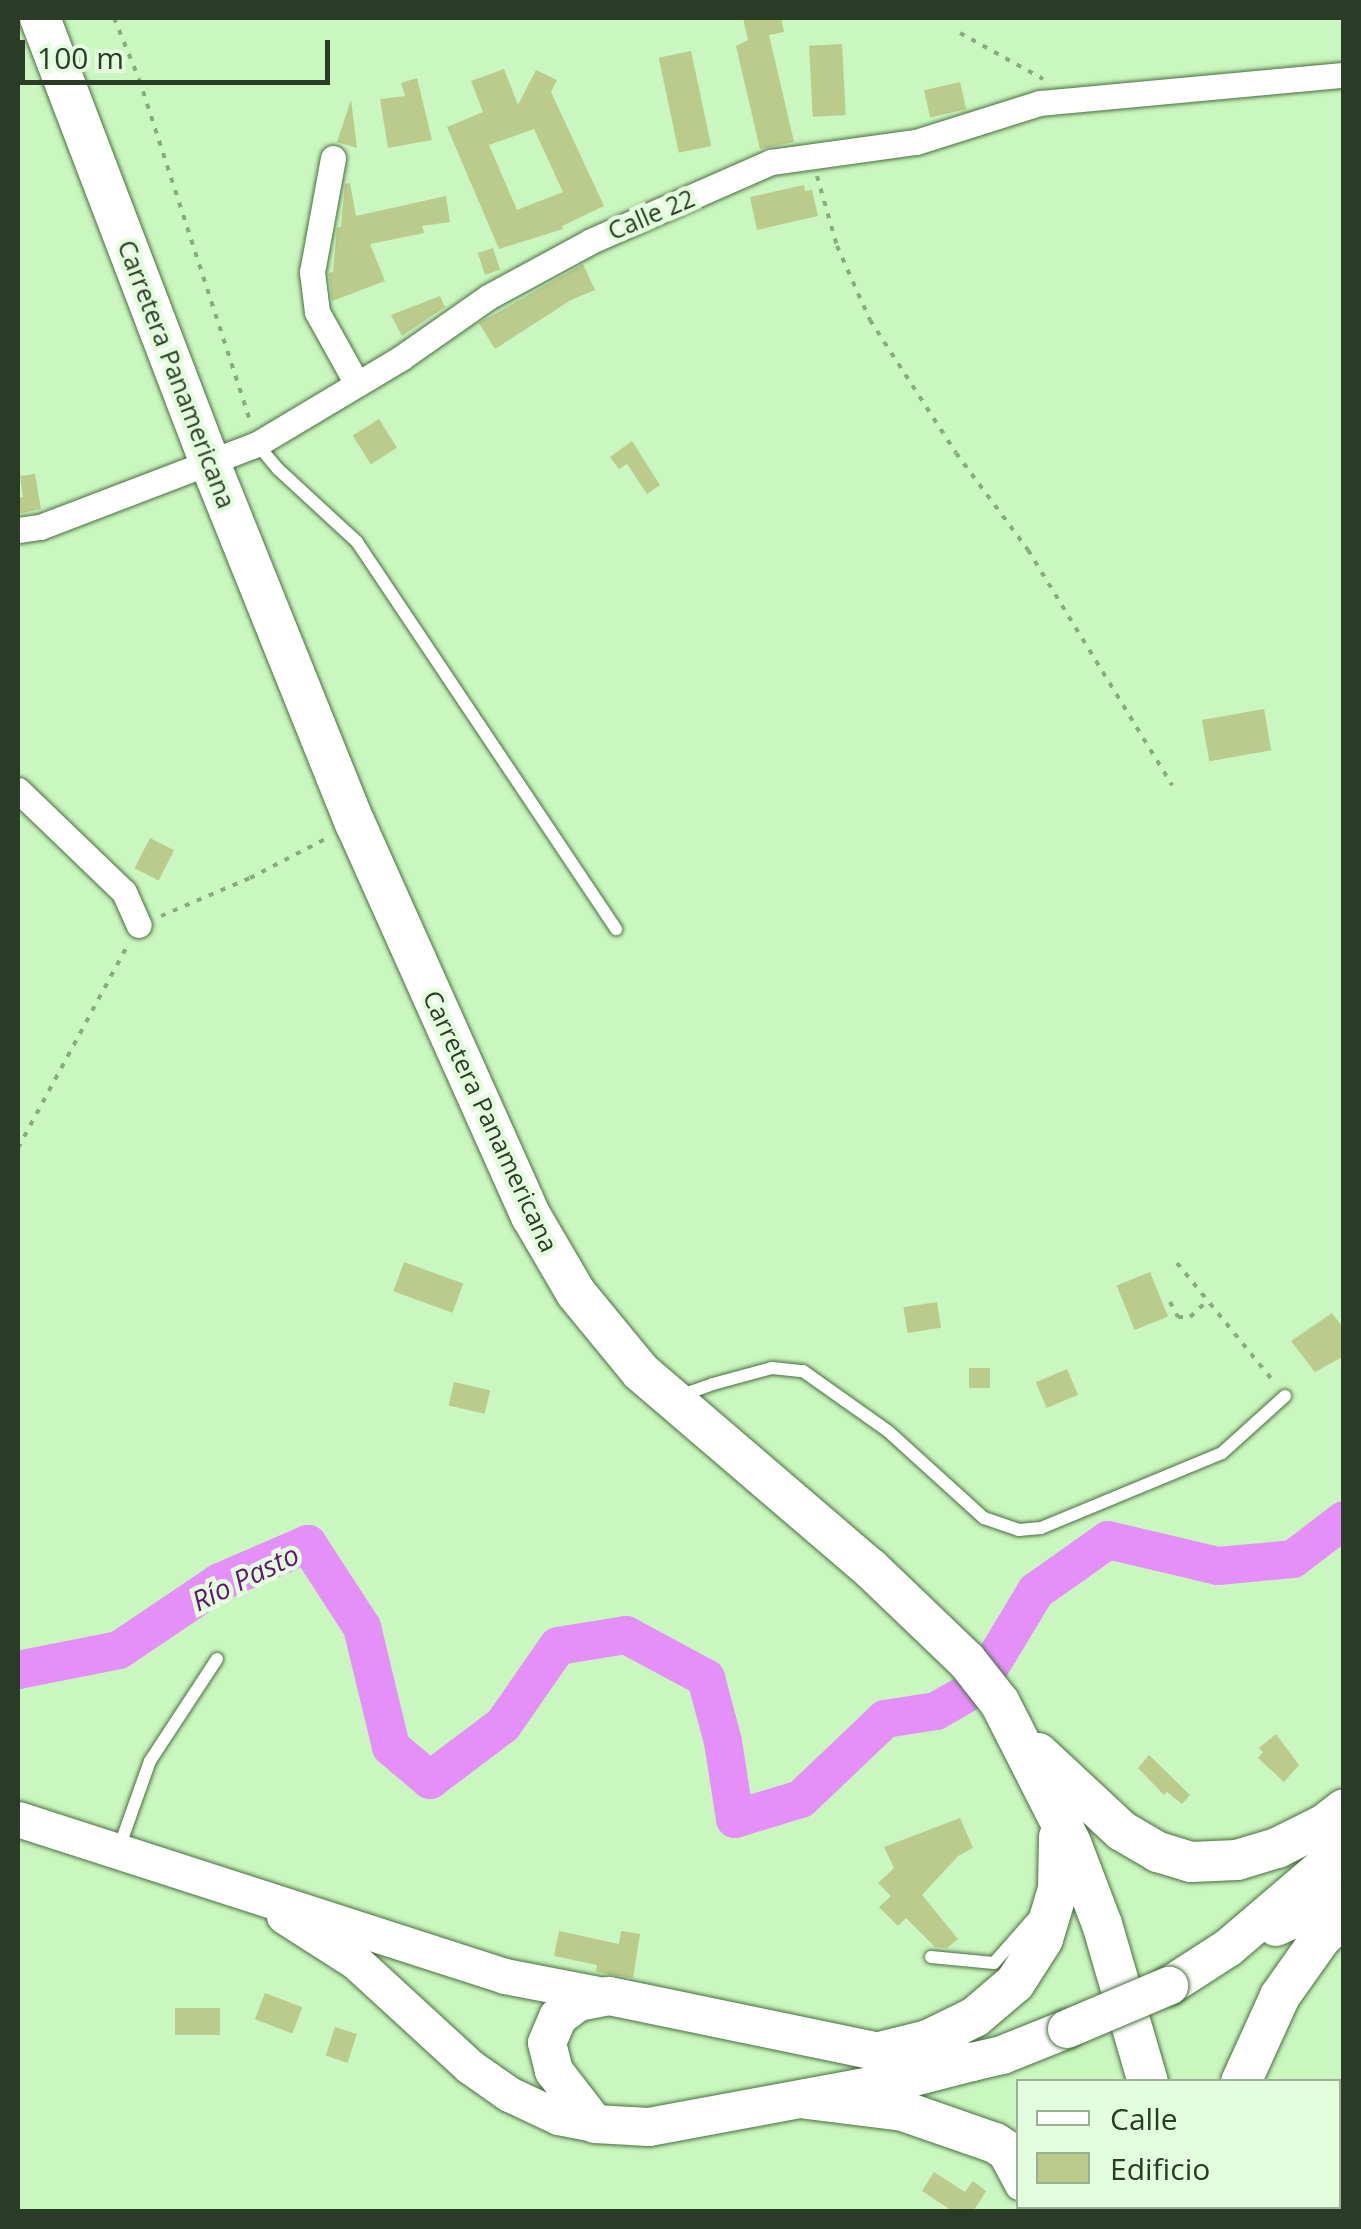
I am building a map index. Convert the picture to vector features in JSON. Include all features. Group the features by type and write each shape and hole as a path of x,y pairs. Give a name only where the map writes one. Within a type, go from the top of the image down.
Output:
{"highway":[{"name":"Carretera Panamericana","path":"40,18 210,464 355,823 530,1216 576,1294 642,1372 870,1568 967,1660 1009,1718 1054,1808 1102,1924 1147,2079"},
{"path":"1009,1718 1122,1831 1158,1852 1191,1862 1237,1860 1276,1848 1324,1824 1344,1809"},
{"path":"880,2052 928,2040 975,2017 1014,1983 1043,1939 1058,1890 1061,1849 1054,1808"},
{"path":"1242,2079 1280,1996 1321,1938 1344,1916"},
{"path":"807,2099 903,2111 1007,2151"}],"main road":[{"path":"18,1819 242,1888 505,1976 880,2052 972,2062"},
{"path":"242,1888 356,1962 470,2066 510,2094 558,2117 595,2124 649,2126 807,2099 972,2062 1067,2029 1169,1986 1228,1948 1344,1849"},
{"path":"1228,1948 1344,1895"},
{"path":"595,2124 554,2071 548,2043 558,2016 578,2002 610,1996"}],"street":[{"name":"Calle 22","path":"18,530 40,526 258,444 488,297 591,241 771,162 916,142 1049,102 1344,75"},
{"path":"332,158 312,272 317,312 357,384"},
{"path":"18,790 124,892 139,925"},
{"path":"1007,2151 1016,2180"}],"lane":[{"path":"258,444 278,469 357,542 616,929"},
{"path":"680,1406 691,1392 713,1384 772,1368 803,1371 889,1432 984,1518 1019,1530 1040,1528 1222,1453 1284,1396"},
{"path":"119,1850 150,1761 217,1659"},
{"path":"930,1957 994,1963 1058,1890"}],"path":[{"path":"114,18 139,79 258,444"},
{"path":"960,33 1046,81 1049,102"},
{"path":"812,157 837,246 870,320 956,453 1028,550 1172,785"},
{"path":"18,1148 139,925 250,878 355,823"},
{"path":"1176,1263 1284,1396"},
{"path":"1170,1302 1178,1317 1190,1316 1207,1301"}],"building":[{"path":"743,18 781,18 784,32 769,35 794,142 760,149 736,46 748,40"},
{"path":"842,44 846,115 813,117 809,46"},
{"path":"691,51 711,146 679,153 659,58"},
{"path":"504,69 518,105 536,70 557,80 551,92 604,206 562,226 563,229 499,249 447,127 483,112 471,81","holes":["534,129 563,192 517,210 489,145"]},
{"path":"417,78 432,140 388,148 380,99 405,96 401,83"},
{"path":"960,82 966,109 930,118 924,90"},
{"path":"351,100 357,148 337,142"},
{"path":"350,183 356,216 446,196 450,222 422,226 424,233 370,244 385,281 332,301 329,273 333,272 345,184"},
{"path":"804,185 805,191 812,190 818,216 757,230 750,197"},
{"path":"493,248 500,270 485,275 478,253"},
{"path":"583,264 595,290 571,300 495,349 479,323"},
{"path":"440,296 445,307 402,336 391,315"},
{"path":"379,419 397,448 371,464 353,435"},
{"path":"632,441 660,485 647,494 627,464 619,469 610,457"},
{"path":"35,474 41,509 18,514 18,498 23,497 20,476"},
{"path":"1264,709 1271,750 1209,761 1202,720"},
{"path":"150,838 174,850 159,881 135,868"},
{"path":"404,1262 463,1284 453,1313 393,1291"},
{"path":"1150,1272 1168,1317 1135,1330 1117,1285"},
{"path":"937,1302 941,1328 907,1333 903,1307"},
{"path":"1332,1313 1344,1329 1344,1356 1315,1372 1291,1341"},
{"path":"969,1368 990,1368 990,1388 969,1388"},
{"path":"1067,1369 1078,1395 1047,1408 1036,1382"},
{"path":"454,1382 490,1390 485,1414 449,1405"},
{"path":"1276,1734 1299,1765 1284,1782 1258,1758 1263,1752 1259,1748"},
{"path":"1149,1755 1190,1795 1182,1804 1167,1792 1164,1795 1138,1768"},
{"path":"960,1818 973,1848 958,1856 922,1895 958,1939 947,1948 935,1947 906,1918 898,1926 879,1907 891,1896 878,1883 894,1868 884,1847"},
{"path":"559,1931 619,1944 621,1931 640,1934 633,1978 596,1972 597,1965 554,1956"},
{"path":"265,1993 302,2007 292,2033 255,2019"},
{"path":"175,2008 220,2008 220,2035 175,2035"},
{"path":"335,2027 357,2034 348,2063 326,2056"},
{"path":"934,2172 965,2192 973,2181 986,2191 973,2212 954,2212 922,2191"}],"waterway":[{"name":"Río Pasto","path":"18,1670 119,1650 220,1582 308,1544 362,1627 391,1747 430,1780 503,1725 558,1646 626,1635 706,1678 723,1742 735,1819 801,1799 885,1719 936,1711 978,1687 1036,1591 1108,1540 1218,1566 1293,1559 1344,1520"}]}
